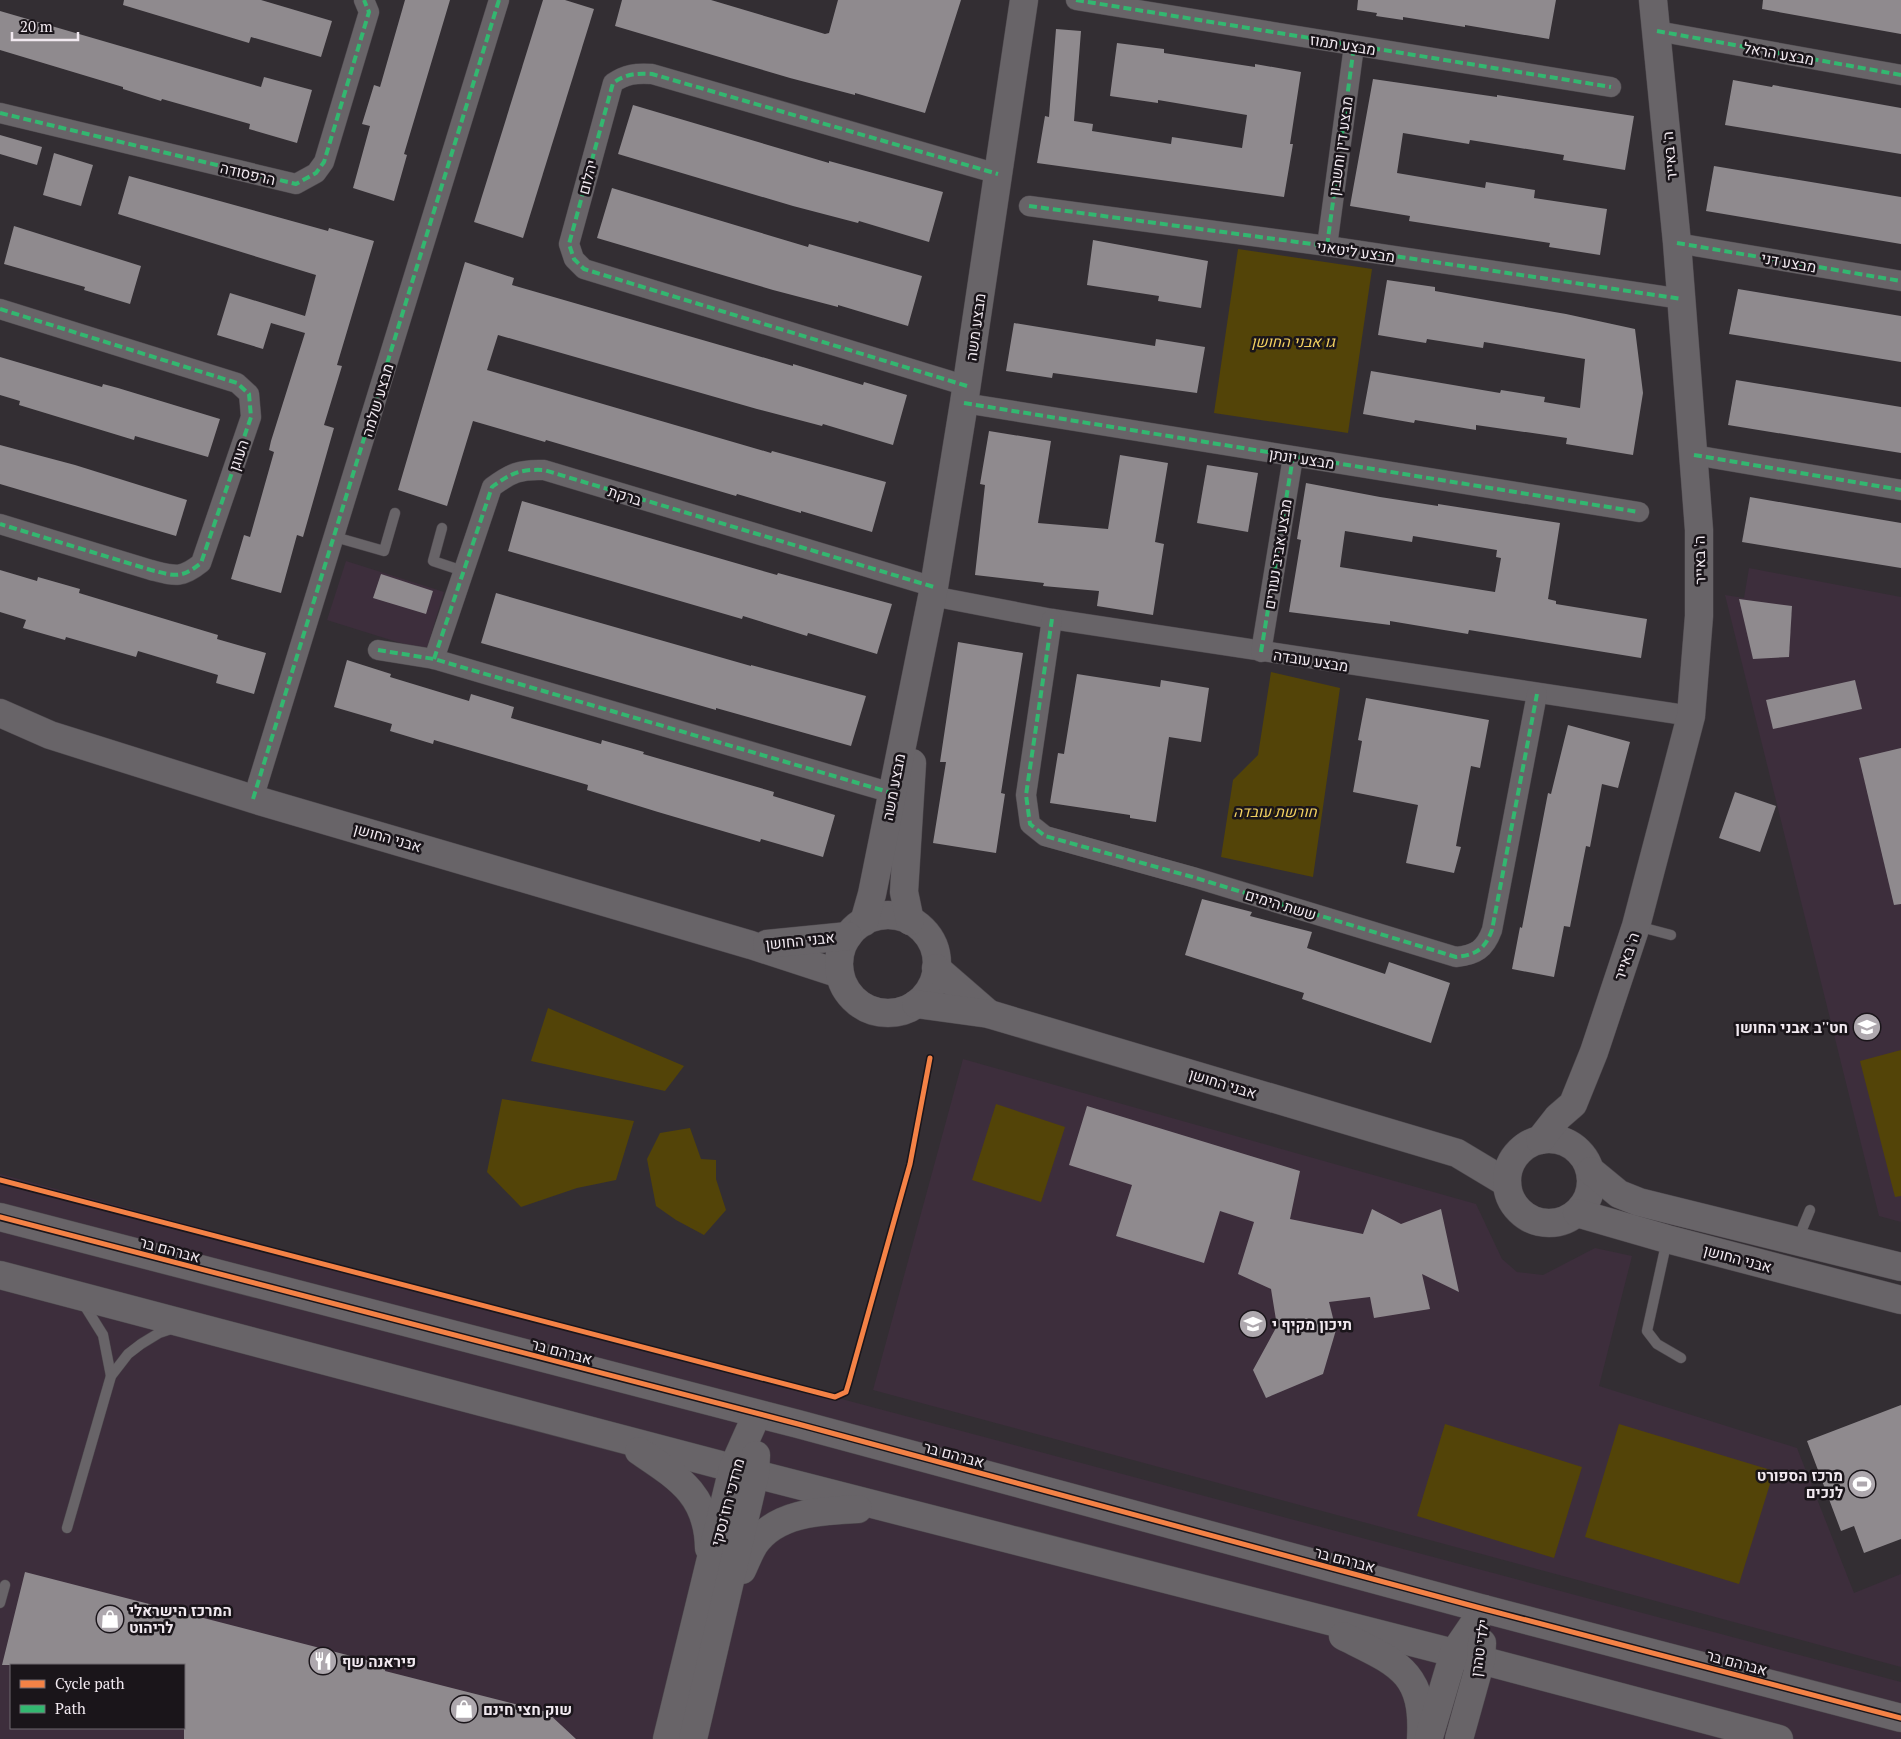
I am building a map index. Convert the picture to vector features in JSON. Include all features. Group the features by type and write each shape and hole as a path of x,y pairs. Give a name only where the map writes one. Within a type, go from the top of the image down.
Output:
{"street":[{"name":"הרפסודה","path":"0,113 296,184 316,174 324,162 368,12 364,0"},
{"name":"מבצע שלמה","path":"254,799 499,0"},
{"name":"מבצע משה","path":"856,929 872,894 919,652 933,591 965,394 1024,0"},
{"name":"מבצע תמוז","path":"1076,0 1611,87"},
{"name":"ה' באייר","path":"1531,1144 1573,1104 1594,1052 1636,926 1691,716 1699,616 1699,530 1682,299 1653,0"},
{"name":"מבצע הראל","path":"1657,31 1901,75"},
{"name":"מבצע דין וחשבון","path":"1327,246 1354,46"},
{"name":"יהלום","path":"965,394 584,269 574,259 569,244 613,83 624,75 652,74 998,174"},
{"name":"מבצע ליטאני","path":"1029,206 1327,246 1682,299"},
{"name":"מבצע דני","path":"1677,243 1901,281"},
{"name":"העוגן","path":"0,309 237,383 249,394 251,417 201,563 189,573 176,576 151,570 0,524"},
{"name":"מבצע יונתן","path":"965,394 1293,456 1639,512"},
{"path":"1694,455 1901,490"},
{"name":"מבצע אביב נעורים","path":"1261,652 1293,456"},
{"name":"ברקת","path":"434,659 492,487 507,476 523,470 544,470 933,591"},
{"name":"מבצע עובדה","path":"933,591 1052,619 1691,716"},
{"name":"ששת הימים","path":"1052,619 1026,795 1030,824 1044,836 1196,878 1456,957 1474,955 1487,944 1492,930 1537,694"},
{"path":"378,650 434,659 892,793"},
{"name":"מבצע משה","path":"910,921 904,892 919,652"},
{"name":"אבני החושן","path":"0,713 50,735 254,799 751,945 840,974"},
{"name":"אבני החושן","path":"0,717 26,724"},
{"path":"879,916 895,916 910,921 923,930 931,942 936,955 933,982 926,995 916,1004 902,1011 886,1014 870,1010 856,1002 846,989 840,974 839,961 842,947 856,929 879,916"},
{"name":"אבני החושן","path":"751,945 790,943 856,929"},
{"name":"אבני החושן","path":"936,968 988,1014"},
{"name":"אבני החושן","path":"916,1004 988,1014 1457,1153 1507,1183"},
{"path":"1573,1104 1585,1161 1590,1194 1577,1213 1559,1222 1539,1222 1517,1208 1510,1196 1507,1183 1508,1170 1514,1158 1531,1144 1560,1140 1585,1161"},
{"name":"אבני החושן","path":"1457,1153 1494,1153 1531,1144"},
{"name":"אבני החושן","path":"1585,1161 1619,1194 1639,1202 1901,1267"},
{"name":"אבני החושן","path":"1577,1213 1667,1239 1901,1300"},
{"name":"אברהם בר","path":"0,1217 757,1414 1484,1609 1901,1718"},
{"path":"0,1274 744,1471 1454,1653 1779,1739"},
{"name":"מרדכי רוז'נסקי","path":"693,1739 724,1610 744,1471 757,1414"},
{"path":"619,1438 678,1477 694,1494 704,1514 709,1536 710,1570"},
{"name":"מרדכי רוז'נסקי","path":"667,1739 710,1570 744,1471"},
{"path":"724,1610 754,1544 774,1526 816,1511 889,1508"},
{"name":"ילדי טהרן","path":"1428,1739 1454,1653 1484,1609"},
{"name":"ילדי טהרן","path":"1459,1739 1481,1660 1484,1609"},
{"path":"1299,1613 1382,1656 1412,1681 1421,1707 1421,1739"}],"lane":[{"path":"335,537 384,551 395,513"},
{"path":"442,528 433,561 463,571"},
{"path":"1636,926 1672,935"},
{"path":"1796,1242 1810,1210"},
{"path":"1667,1239 1647,1331 1657,1344 1681,1358"},
{"path":"53,1288 83,1303 94,1318 103,1335 111,1376"},
{"path":"67,1528 111,1376 128,1354 141,1344 159,1333 178,1326 193,1325"},
{"path":"0,1603 5,1585"}],"shaded area":[{"path":"346,561 444,592 426,651 327,620"},
{"name":"חט''ב אבני החושן","path":"1749,568 1901,597 1901,1222 1879,1216 1725,595 1744,598"},
{"name":"תיכון מקיף י","path":"963,1059 1476,1204 1502,1259 1517,1272 1543,1275 1595,1248 1632,1256 1599,1386 1797,1448 1854,1593 1901,1574 1901,1667 873,1390"},
{"path":"0,1174 1901,1682 1901,1739 0,1739"}],"green space":[{"name":"גו אבני החושן","path":"1238,249 1372,269 1348,433 1214,413"},
{"name":"חורשת עובדה","path":"1271,672 1340,688 1313,877 1221,857 1233,780 1258,755"},
{"path":"548,1008 684,1066 665,1091 531,1061"},
{"path":"1901,1050 1901,1196 1895,1197 1860,1061"},
{"path":"502,1099 634,1121 616,1180 577,1188 521,1207 487,1172"},
{"path":"996,1104 1065,1127 1041,1202 972,1180"},
{"path":"690,1128 701,1159 716,1160 716,1179 726,1210 704,1235 676,1220 656,1206 647,1159 660,1133"},
{"path":"1445,1424 1582,1467 1554,1558 1417,1516"},
{"path":"1619,1424 1774,1471 1739,1584 1585,1537"}],"building":[{"path":"124,0 261,0 332,21 321,57 251,37 249,43 123,5"},
{"path":"405,0 450,0 404,154 407,155 394,201 353,188 370,126 362,124 374,85 380,87"},
{"path":"543,0 565,0 594,9 523,238 474,222"},
{"path":"622,0 711,0 825,34 829,33 838,0 961,0 925,113 855,93 855,95 790,78 615,26"},
{"path":"1358,0 1556,0 1549,39 1465,25 1465,27 1403,17 1403,20 1376,16 1377,13 1357,10"},
{"path":"1763,0 1901,0 1901,34 1762,9"},
{"path":"0,11 261,87 264,77 312,90 297,143 249,129 250,124 162,99 161,101 123,89 123,87 0,50"},
{"path":"1056,29 1081,31 1074,121 1093,124 1092,131 1171,144 1172,137 1242,148 1247,115 1158,100 1158,103 1110,96 1117,43 1164,49 1164,53 1255,67 1255,64 1301,72 1290,144 1293,144 1284,197 1037,163 1045,116 1049,117"},
{"path":"1373,79 1497,97 1497,95 1634,116 1625,170 1563,160 1564,155 1470,140 1469,144 1403,133 1397,173 1485,188 1486,182 1535,190 1534,198 1607,209 1600,255 1549,247 1550,243 1409,221 1410,216 1350,206"},
{"path":"1733,80 1772,87 1773,85 1901,108 1901,154 1725,125"},
{"path":"633,105 829,163 829,161 943,192 929,242 859,221 858,223 793,206 618,154"},
{"path":"0,135 42,147 37,165 0,154"},
{"path":"54,153 93,165 81,206 43,195"},
{"path":"1714,166 1901,197 1901,244 1706,211"},
{"path":"129,176 328,231 329,228 374,241 337,365 342,366 324,425 334,428 303,537 297,535 281,593 231,579 244,535 250,537 274,452 269,450 271,441 305,333 271,323 263,349 217,335 230,293 305,316 316,275 118,214"},
{"path":"612,188 808,247 809,244 922,276 908,326 838,305 838,307 773,290 597,238"},
{"path":"14,226 141,266 130,304 84,290 85,287 4,264"},
{"path":"1093,240 1208,261 1201,308 1158,301 1159,296 1087,285"},
{"path":"465,262 514,278 512,285 793,366 793,364 863,385 864,382 907,395 893,445 823,424 822,426 757,409 498,335 487,370 771,453 772,451 886,482 872,532 737,494 736,496 546,440 545,442 473,421 447,506 398,490"},
{"path":"1387,280 1435,287 1435,291 1566,314 1635,329 1643,393 1633,455 1566,444 1567,438 1476,425 1476,430 1415,420 1414,423 1363,414 1371,371 1500,393 1501,390 1545,397 1544,402 1580,408 1585,359 1484,342 1483,348 1427,339 1426,343 1378,335"},
{"path":"1738,289 1901,316 1901,362 1729,334"},
{"path":"1014,323 1155,346 1156,339 1205,347 1197,393 1053,373 1052,378 1006,371"},
{"path":"0,357 102,387 103,384 118,388 220,419 208,457 135,436 134,440 19,405 20,401 0,395"},
{"path":"1736,380 1901,407 1901,453 1728,425"},
{"path":"989,431 1051,441 1038,523 1108,529 1120,455 1168,463 1155,542 1164,544 1153,615 1097,606 1099,591 1043,586 1044,583 975,575 985,485 980,484"},
{"path":"0,445 75,465 187,500 176,536 0,484"},
{"path":"1207,465 1258,473 1248,532 1197,523"},
{"path":"1306,483 1380,497 1560,523 1548,599 1556,601 1556,604 1647,619 1641,658 1469,630 1468,634 1390,621 1390,625 1289,612 1301,540 1297,539","holes":["1345,531 1412,542 1413,536 1497,550 1496,557 1501,558 1495,592 1340,567"]},
{"path":"1750,497 1901,523 1901,568 1742,542"},
{"path":"522,501 777,575 778,573 892,604 877,654 808,633 807,636 743,616 742,619 508,551"},
{"path":"0,570 37,581 38,577 80,589 79,593 218,635 217,639 266,653 254,694 216,683 218,675 138,651 136,657 66,637 65,640 23,628 26,620 0,612"},
{"path":"381,574 433,591 426,614 373,598"},
{"path":"496,593 751,666 866,696 851,746 716,708 716,710 481,643"},
{"path":"1739,599 1792,606 1789,657 1753,659"},
{"path":"958,642 1023,653 1001,793 1005,794 996,853 933,843 946,762 940,762"},
{"path":"347,660 391,674 390,677 469,701 471,694 514,707 511,718 601,744 602,740 644,752 643,754 774,792 773,796 835,815 823,857 761,839 760,842 658,812 587,790 588,785 434,740 433,744 390,731 392,724 334,707"},
{"path":"1077,674 1160,687 1161,680 1209,688 1201,742 1169,737 1156,822 1130,818 1130,815 1050,803 1058,753 1064,754"},
{"path":"1855,680 1862,709 1773,729 1766,700"},
{"path":"1366,698 1489,720 1480,768 1471,766 1456,846 1461,847 1454,873 1406,863 1418,805 1353,792 1362,741 1358,740"},
{"path":"1568,725 1630,742 1618,788 1602,784 1590,847 1586,846 1570,927 1564,926 1554,977 1512,969 1520,927 1522,928 1548,793 1551,794"},
{"path":"1901,748 1901,904 1894,905 1859,758"},
{"path":"1735,792 1776,806 1760,852 1719,838"},
{"path":"1202,899 1252,912 1250,916 1312,932 1307,948 1385,974 1389,962 1450,983 1431,1043 1302,999 1304,993 1185,955"},
{"path":"1087,1106 1300,1171 1290,1219 1363,1234 1372,1209 1401,1224 1441,1209 1459,1292 1422,1274 1430,1309 1374,1318 1370,1297 1329,1302 1336,1330 1323,1374 1266,1398 1253,1370 1277,1326 1271,1289 1238,1274 1254,1222 1220,1211 1204,1263 1116,1236 1132,1185 1069,1165"},
{"name":"מרכז הספורט לנכים","path":"1901,1405 1901,1539 1864,1553 1854,1526 1841,1531 1807,1441"},
{"name":"המרכז הישראלי לריהוט","path":"25,1572 386,1665 385,1671 547,1712 576,1739 184,1739 185,1664 2,1665"}],"marked path":[{"path":"0,113 296,184 316,173 324,162 369,12 364,0"},
{"path":"253,799 499,0"},
{"path":"1076,0 1611,87"},
{"path":"1657,31 1901,75"},
{"path":"1327,246 1354,46"},
{"path":"967,386 584,269 574,259 569,244 613,83 631,75 652,74 998,174"},
{"path":"1029,206 1327,246 1682,299"},
{"path":"1677,243 1901,281"},
{"path":"0,309 237,383 249,394 251,417 201,563 188,572 172,575 151,570 0,524"},
{"path":"964,403 1639,512"},
{"path":"1694,455 1901,490"},
{"path":"1261,652 1293,457"},
{"path":"434,659 492,487 510,475 528,470 544,470 934,587"},
{"path":"1052,619 1026,795 1030,824 1045,836 1196,878 1456,957 1469,955 1479,950 1486,942 1492,930 1537,694"},
{"path":"378,650 434,659 892,793"}],"cycle path":[{"path":"0,1180 835,1397 846,1392 849,1382 910,1164 930,1058"},
{"path":"0,1217 798,1424 1484,1609 1901,1718"}],"place":[{"name":"חט''ב אבני החושן","path":"1867,1027"},
{"name":"תיכון מקיף י","path":"1253,1324"},
{"name":"מרכז הספורט לנכים","path":"1862,1484"},
{"name":"המרכז הישראלי לריהוט","path":"110,1619"},
{"name":"פיראנה שף","path":"323,1661"},
{"name":"שוק חצי חינם","path":"464,1709"}]}
